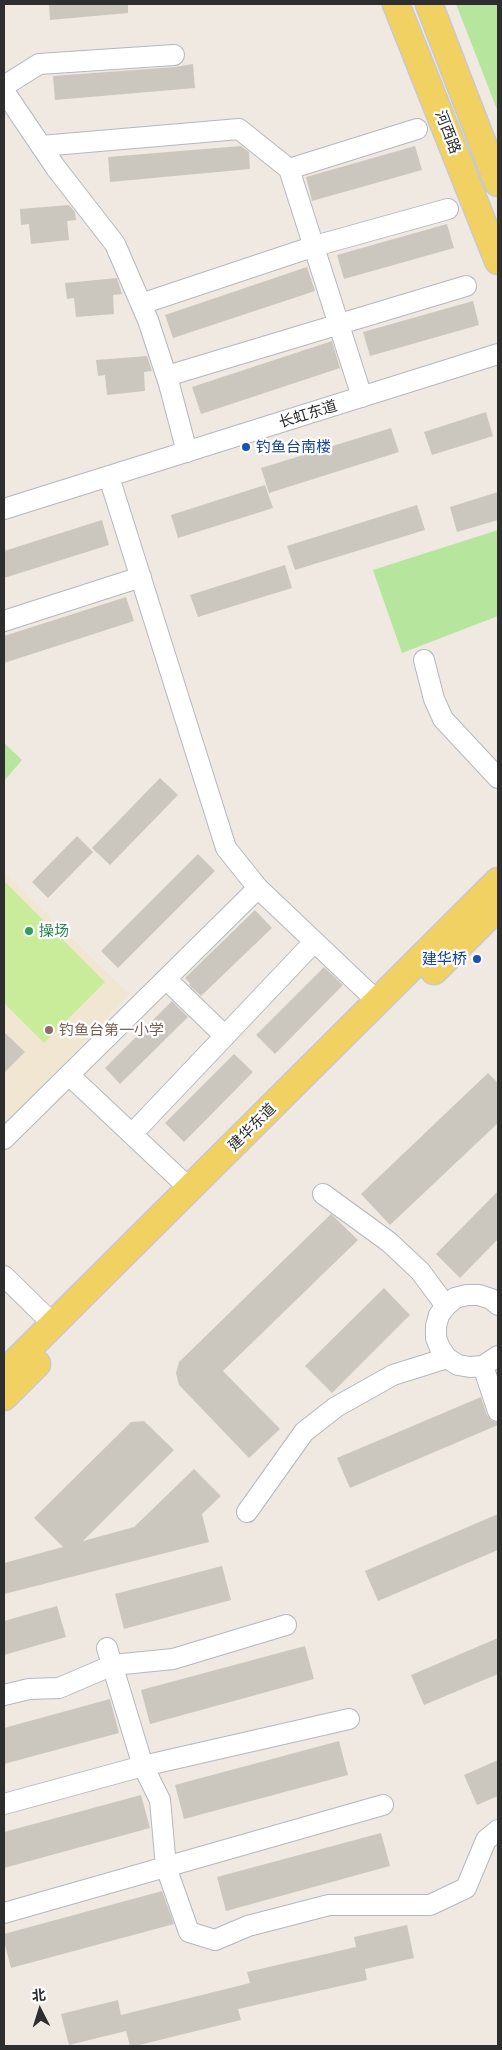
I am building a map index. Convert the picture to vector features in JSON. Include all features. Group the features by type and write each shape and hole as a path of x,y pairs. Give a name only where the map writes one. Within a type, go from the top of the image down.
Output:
{"main road":[{"name":"河西路","path":"396,4 498,261"},
{"name":"河西路","path":"429,4 498,183"},
{"name":"建华东道","path":"4,1373 378,1002 498,880"},
{"name":"建华东道","path":"4,1397 498,907"}],"street":[{"path":"4,86 40,64 174,55"},
{"path":"4,91 56,168 115,244 141,304 167,376 187,452"},
{"path":"41,146 239,129 289,169 362,397"},
{"path":"289,169 417,129"},
{"path":"141,304 315,246 448,209"},
{"path":"167,376 466,286"},
{"name":"长虹东道","path":"4,510 498,354"},
{"path":"109,477 226,848 258,888 378,1002"},
{"path":"4,621 141,577"},
{"path":"424,660 434,699 443,719 498,778"},
{"path":"4,1139 258,888"},
{"path":"132,1134 314,942"},
{"path":"166,979 225,1036"},
{"path":"69,1075 190,1189"},
{"path":"324,1194 389,1242 420,1271 446,1306"},
{"path":"4,1276 53,1324"},
{"path":"498,1305 490,1299 479,1295 455,1298 439,1315 436,1326 436,1338 447,1358 458,1364 470,1367 491,1361 498,1411"},
{"path":"247,1512 304,1432 336,1407 393,1375 447,1358"},
{"path":"4,1695 29,1689 59,1688 110,1656 173,1659 286,1625"},
{"path":"110,1656 143,1766 160,1800 166,1866 189,1932 215,1940 248,1926 329,1905 430,1905 466,1888 486,1840 498,1830"},
{"path":"4,1804 143,1766 349,1719"},
{"path":"4,1912 383,1805"}],"shaded area":[{"name":"钓鱼台第一小学","path":"4,873 129,994 4,1123"}],"green space":[{"path":"456,4 498,4 498,112"},
{"path":"498,530 498,616 402,653 373,570"},
{"path":"4,743 22,760 4,781"},
{"name":"操场","path":"4,881 105,982 44,1043 4,1003"}],"building":[{"path":"49,4 128,4 128,13 50,20"},
{"path":"193,64 195,88 55,100 53,76"},
{"path":"241,146 249,152 250,169 110,182 108,157"},
{"path":"415,146 422,170 312,201 306,177"},
{"path":"69,205 75,212 76,220 67,221 69,240 31,244 29,224 21,225 20,209"},
{"path":"447,224 454,248 344,279 337,255"},
{"path":"307,267 315,291 173,338 165,315"},
{"path":"117,278 122,294 113,295 114,314 76,317 74,298 67,299 65,283"},
{"path":"473,301 479,325 370,356 363,332"},
{"path":"332,341 340,368 201,414 192,387"},
{"path":"147,356 152,371 144,372 145,391 107,395 105,375 98,376 96,360"},
{"path":"486,412 493,436 432,455 424,432"},
{"path":"391,428 399,452 269,493 261,468"},
{"path":"265,485 273,508 178,538 171,515"},
{"path":"498,492 498,520 457,532 450,507"},
{"path":"417,505 425,530 295,570 287,546"},
{"path":"102,520 109,545 4,578 4,551"},
{"path":"285,565 292,588 198,617 190,595"},
{"path":"126,597 134,621 4,663 4,636"},
{"path":"160,778 178,795 110,865 92,848"},
{"path":"77,836 93,852 48,898 32,882"},
{"path":"198,854 215,871 118,968 101,951"},
{"path":"255,910 272,928 201,996 189,985 190,983 185,978"},
{"path":"324,967 343,985 275,1054 256,1035"},
{"path":"172,1001 188,1017 120,1084 105,1068"},
{"path":"4,1032 25,1052 4,1073"},
{"path":"234,1054 253,1072 184,1142 165,1123"},
{"path":"488,1073 498,1083 498,1123 390,1225 361,1194"},
{"path":"498,1191 498,1239 460,1278 436,1254"},
{"path":"331,1214 358,1240 223,1371 280,1429 249,1458 179,1385 176,1373 179,1362"},
{"path":"384,1288 410,1315 332,1393 305,1366"},
{"path":"481,1397 487,1415 498,1425 350,1488 337,1458"},
{"path":"144,1421 174,1450 83,1541 134,1527 194,1469 221,1496 202,1514 209,1542 4,1594 4,1563 63,1547 34,1518 131,1422"},
{"path":"498,1514 498,1550 378,1601 365,1571"},
{"path":"222,1566 231,1600 124,1629 115,1594"},
{"path":"57,1606 66,1637 4,1655 4,1621"},
{"path":"498,1638 498,1674 424,1705 411,1675"},
{"path":"305,1646 314,1679 150,1724 141,1690"},
{"path":"110,1699 119,1733 4,1764 4,1728"},
{"path":"339,1741 348,1775 184,1819 175,1785"},
{"path":"498,1760 498,1796 477,1805 464,1775"},
{"path":"141,1795 150,1828 4,1868 4,1832"},
{"path":"381,1833 390,1866 226,1911 217,1877"},
{"path":"162,1891 174,1924 11,1968 4,1934"},
{"path":"407,1925 414,1958 365,1969 367,1980 238,2009 241,2020 135,2046 130,2046 126,2031 69,2045 61,2014 118,2000 121,2015 250,1983 247,1972 356,1947 354,1937"}],"place":[{"name":"钓鱼台南楼","path":"246,447"},
{"name":"操场","path":"29,931"},
{"name":"建华桥","path":"477,959"},
{"name":"钓鱼台第一小学","path":"49,1030"}]}
